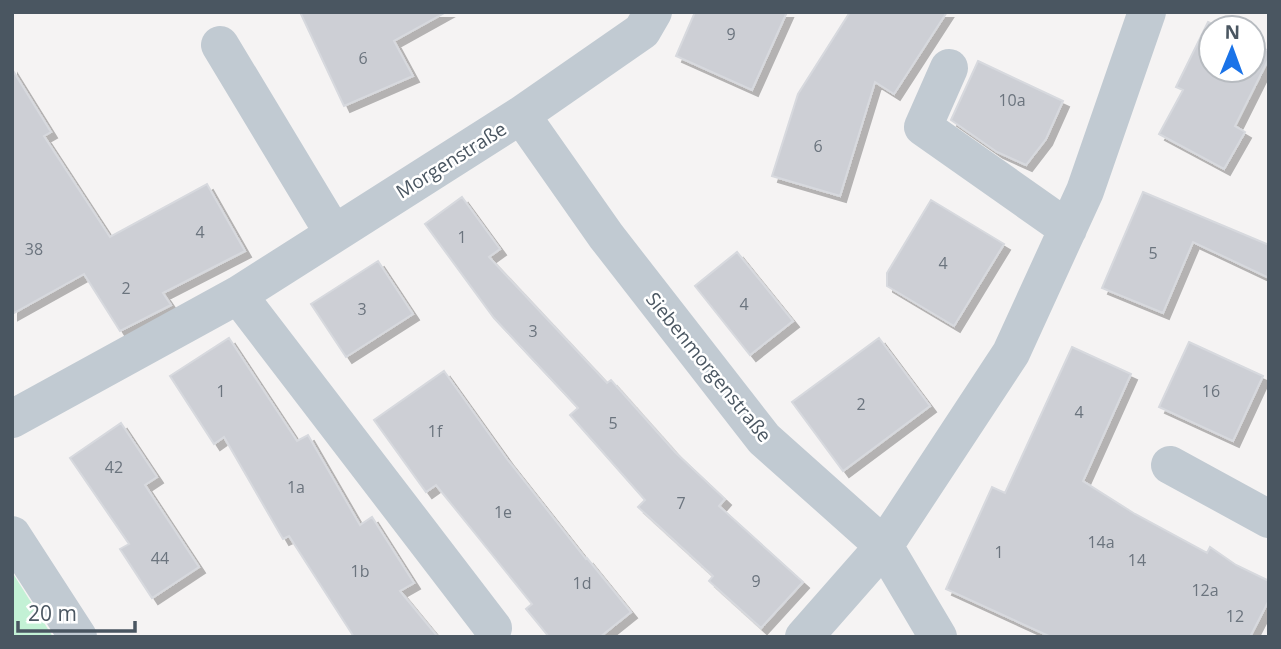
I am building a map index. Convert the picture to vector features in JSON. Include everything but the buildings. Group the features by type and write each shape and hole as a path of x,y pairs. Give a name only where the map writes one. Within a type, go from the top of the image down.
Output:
{"street":[{"name":"Morgenstraße","path":"12,419 238,295 521,115 642,31 653,12"},
{"path":"804,637 884,546 1011,353 1085,191 1147,12"},
{"path":"220,45 334,234"},
{"path":"949,68 923,127 1068,229"},
{"name":"Siebenmorgenstraße","path":"521,115 606,236 764,439 884,546 938,637"},
{"path":"238,295 493,628"},
{"path":"1170,465 1269,519"},
{"path":"12,535 78,637"}],"green space":[{"path":"12,572 53,637 12,637"}]}
